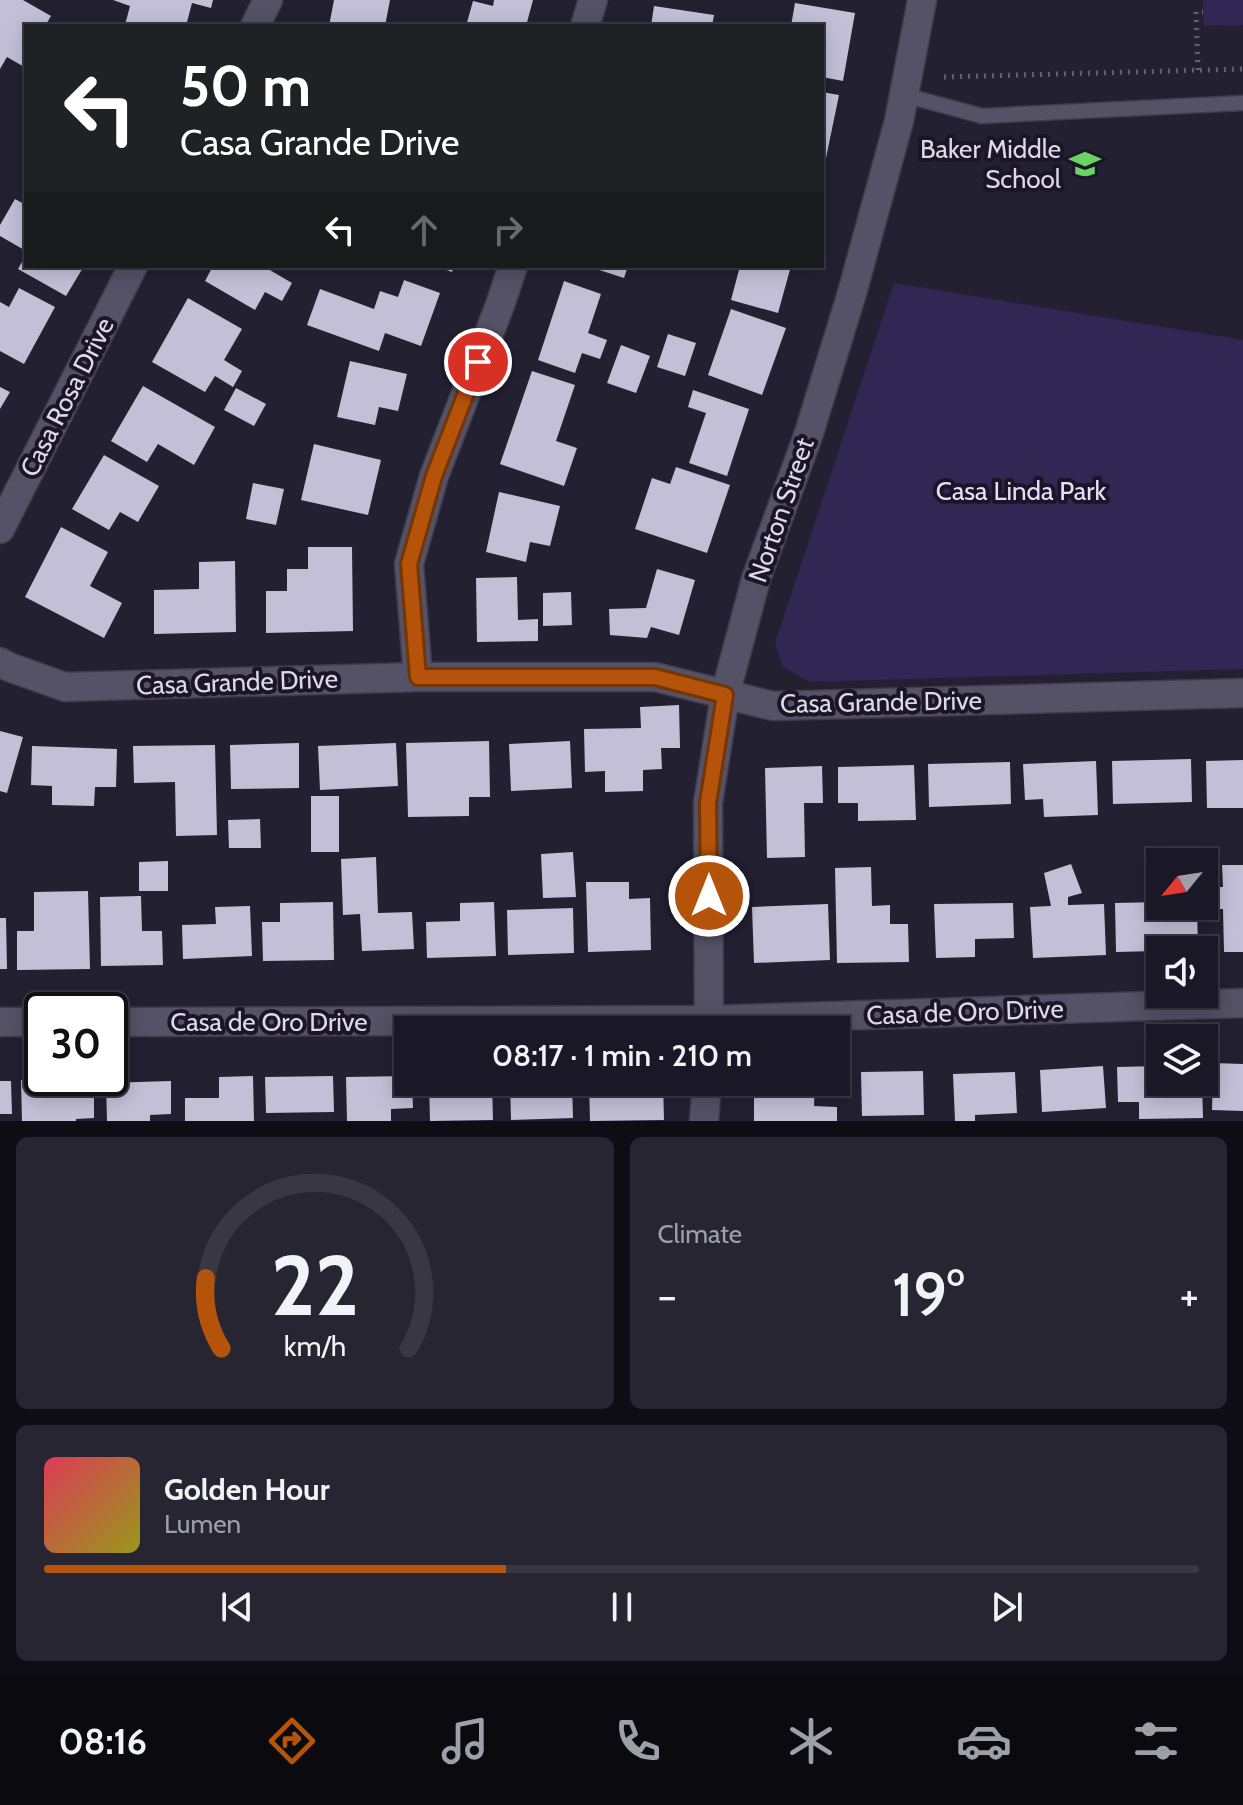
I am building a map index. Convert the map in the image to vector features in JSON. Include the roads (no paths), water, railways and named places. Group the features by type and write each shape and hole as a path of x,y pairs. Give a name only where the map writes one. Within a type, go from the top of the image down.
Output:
{"street":[{"path":"256,24 268,0"},
{"path":"586,24 593,0"},
{"name":"Norton Street","path":"710,1016 708,803 725,695 756,579 809,433 852,293 899,121 922,0"},
{"name":"Casa Rosa Drive","path":"0,529 132,268"},
{"path":"418,677 409,564 434,476 512,268"},
{"name":"Casa Grande Drive","path":"0,662 65,687 418,677 655,677 773,706 1243,693"},
{"name":"Casa de Oro Drive","path":"850,1019 1243,1003"},
{"path":"0,1022 24,1022"},
{"name":"Casa de Oro Drive","path":"128,1022 394,1023"},
{"path":"704,1121 706,1096"}],"lane":[{"path":"904,95 982,116 1243,103"}],"place":[{"name":"Baker Middle School","path":"1085,164"}],"park label":[{"name":"Casa Linda Park","path":"1021,491"}]}
